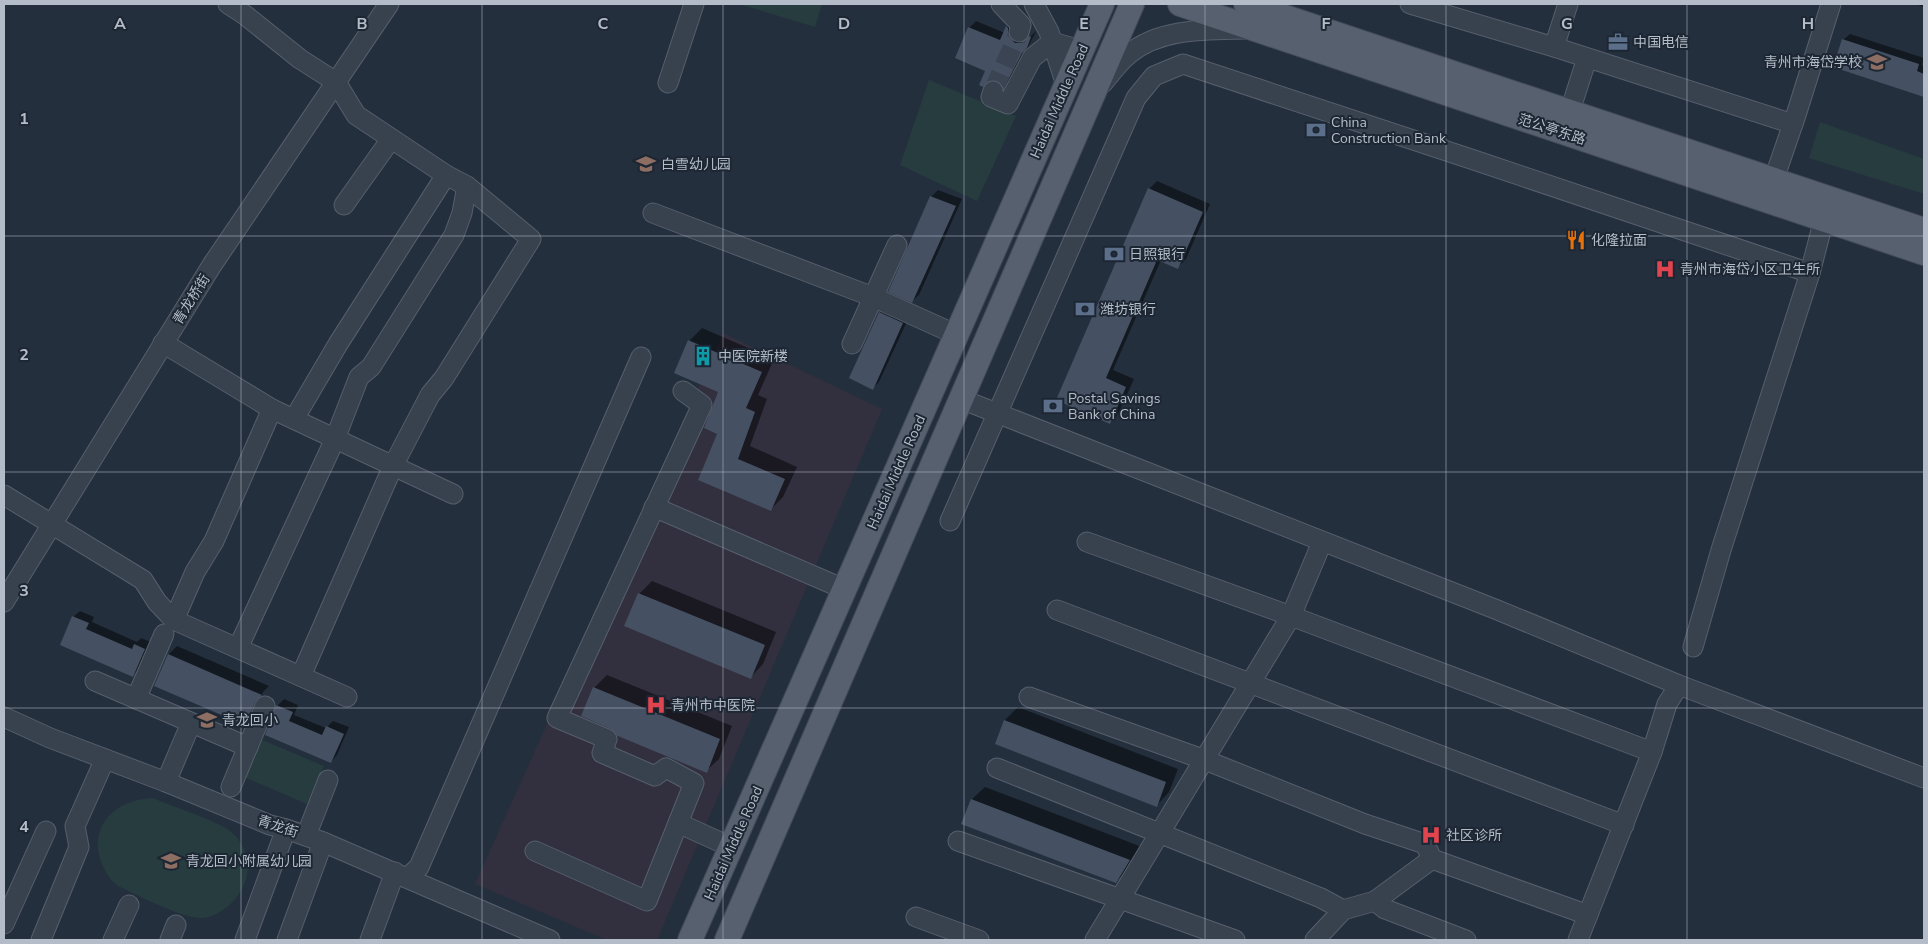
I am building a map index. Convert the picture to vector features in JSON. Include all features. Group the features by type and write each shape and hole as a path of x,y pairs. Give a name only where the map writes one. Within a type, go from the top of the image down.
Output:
{"main road":[{"name":"Haidai Middle Road","path":"690,940 1102,4"},
{"name":"Haidai Middle Road","path":"727,940 1132,4"},
{"name":"范公亭东路","path":"1180,4 1250,11 1570,111 1924,230"},
{"name":"范公亭东路","path":"1250,11 1824,219 1924,253"}],"street":[{"path":"228,4 245,14 300,59 336,82 356,116 446,175 467,186 531,238 444,378 430,395 393,466 301,676"},
{"name":"青龙桥街","path":"4,602 212,265 389,4"},
{"path":"668,83 694,4"},
{"path":"1000,4 1021,25 1019,32"},
{"path":"1034,4 1049,32 1066,85"},
{"path":"1410,4 1554,47 1793,124"},
{"path":"1554,47 1568,4"},
{"path":"1774,179 1831,4"},
{"path":"1092,95 1123,60 1142,44 1250,11"},
{"path":"1052,42 1081,50"},
{"path":"994,91 991,98 1008,104 1032,58 1052,42"},
{"path":"1570,111 1588,58"},
{"path":"950,521 1136,98 1154,76 1183,64 1810,273"},
{"path":"344,205 391,139"},
{"path":"294,419 338,344 446,175"},
{"path":"238,648 335,439 359,377 371,367 454,235 462,213 467,186"},
{"path":"653,212 873,297 957,335"},
{"path":"1693,647 1720,550 1810,273 1824,219"},
{"path":"852,344 897,245"},
{"path":"163,344 272,409 453,494"},
{"path":"370,940 401,875 420,867 641,357"},
{"path":"535,851 647,901 694,782 666,768 655,776 602,753 607,739 557,718 702,405 682,391"},
{"path":"961,399 1496,609 1679,685 1924,778"},
{"path":"136,699 196,572 214,541 272,409"},
{"path":"4,495 142,580 157,602 169,627 238,648 347,697"},
{"path":"654,507 844,589"},
{"path":"1087,542 1291,616 1652,752"},
{"path":"1095,940 1291,616 1322,542"},
{"path":"1057,610 1624,825"},
{"path":"95,681 248,747"},
{"path":"1578,940 1652,752 1667,704 1679,685"},
{"path":"1029,697 1205,760 1365,824 1425,844 1432,859 1588,915"},
{"path":"231,787 265,706"},
{"name":"青龙街","path":"4,717 50,738 166,782 270,825 315,839 550,940"},
{"path":"166,782 191,722"},
{"path":"41,940 79,847 75,826 105,759"},
{"path":"997,768 1321,898 1343,910"},
{"path":"287,940 315,839 328,780"},
{"path":"678,824 730,847"},
{"path":"244,940 286,829"},
{"path":"4,924 46,831"},
{"path":"958,841 1235,940"},
{"path":"1315,940 1343,910 1375,901 1432,859"},
{"path":"1375,901 1385,909 1466,940"},
{"path":"113,940 129,905"},
{"path":"916,917 979,940"}],"shaded area":[{"name":"青州市中医院","path":"723,333 882,409 657,940 607,940 475,884"}],"green space":[{"path":"739,4 822,4 815,27"},
{"path":"929,80 1016,116 977,201 900,165"},
{"path":"1820,122 1924,159 1924,194 1809,158"},
{"path":"260,739 324,766 307,804 244,777"},
{"name":"青龙回小附属幼儿园","path":"153,798 224,827 238,839 246,856 248,865 247,875 245,884 240,892 225,909 204,918 185,915 118,886 106,872 98,848 99,836 103,825 109,816 128,803 140,799"}],"building":[{"path":"1006,26 1008,28 1008,35 1015,43 1022,43 1029,36 1031,37 1027,48 1022,53 1004,88 996,80 990,80 983,87 979,85 985,71 955,58 968,27 1000,40"},
{"path":"1842,39 1919,64 1917,71 1924,74 1924,97 1833,67"},
{"path":"1148,188 1203,212 1178,269 1157,260 1106,378 1126,387 1110,424 1056,400"},
{"path":"930,196 956,206 912,303 888,292"},
{"path":"879,312 903,323 873,390 849,378"},
{"path":"688,340 762,372 746,408 755,412 738,459 785,479 771,511 698,480 717,434 704,428 718,392 674,373"},
{"path":"638,593 765,645 751,679 624,626"},
{"path":"72,616 89,623 86,629 132,649 134,644 145,649 133,677 60,645"},
{"path":"168,654 262,695 255,702 245,725 154,686"},
{"path":"593,687 720,739 707,773 618,736 611,729 581,716"},
{"path":"276,705 293,712 289,721 322,735 326,726 344,734 331,763 265,735"},
{"path":"1004,720 1166,782 1157,807 995,744"},
{"path":"971,799 1130,860 1116,883 961,824"}],"tunnel":[{"path":"993,91 1019,32"}],"place":[{"name":"中国电信","path":"1618,42"},
{"name":"青州市海岱学校","path":"1877,62"},
{"name":"China Construction Bank","path":"1316,130"},
{"name":"白雪幼儿园","path":"646,164"},
{"name":"化隆拉面","path":"1576,240"},
{"name":"日照银行","path":"1114,254"},
{"name":"青州市海岱小区卫生所","path":"1665,269"},
{"name":"潍坊银行","path":"1085,309"},
{"name":"中医院新楼","path":"703,356"},
{"name":"Postal Savings Bank of China","path":"1053,406"},
{"name":"青州市中医院","path":"656,705"},
{"name":"青龙回小","path":"207,720"},
{"name":"社区诊所","path":"1431,835"},
{"name":"青龙回小附属幼儿园","path":"171,861"}]}
